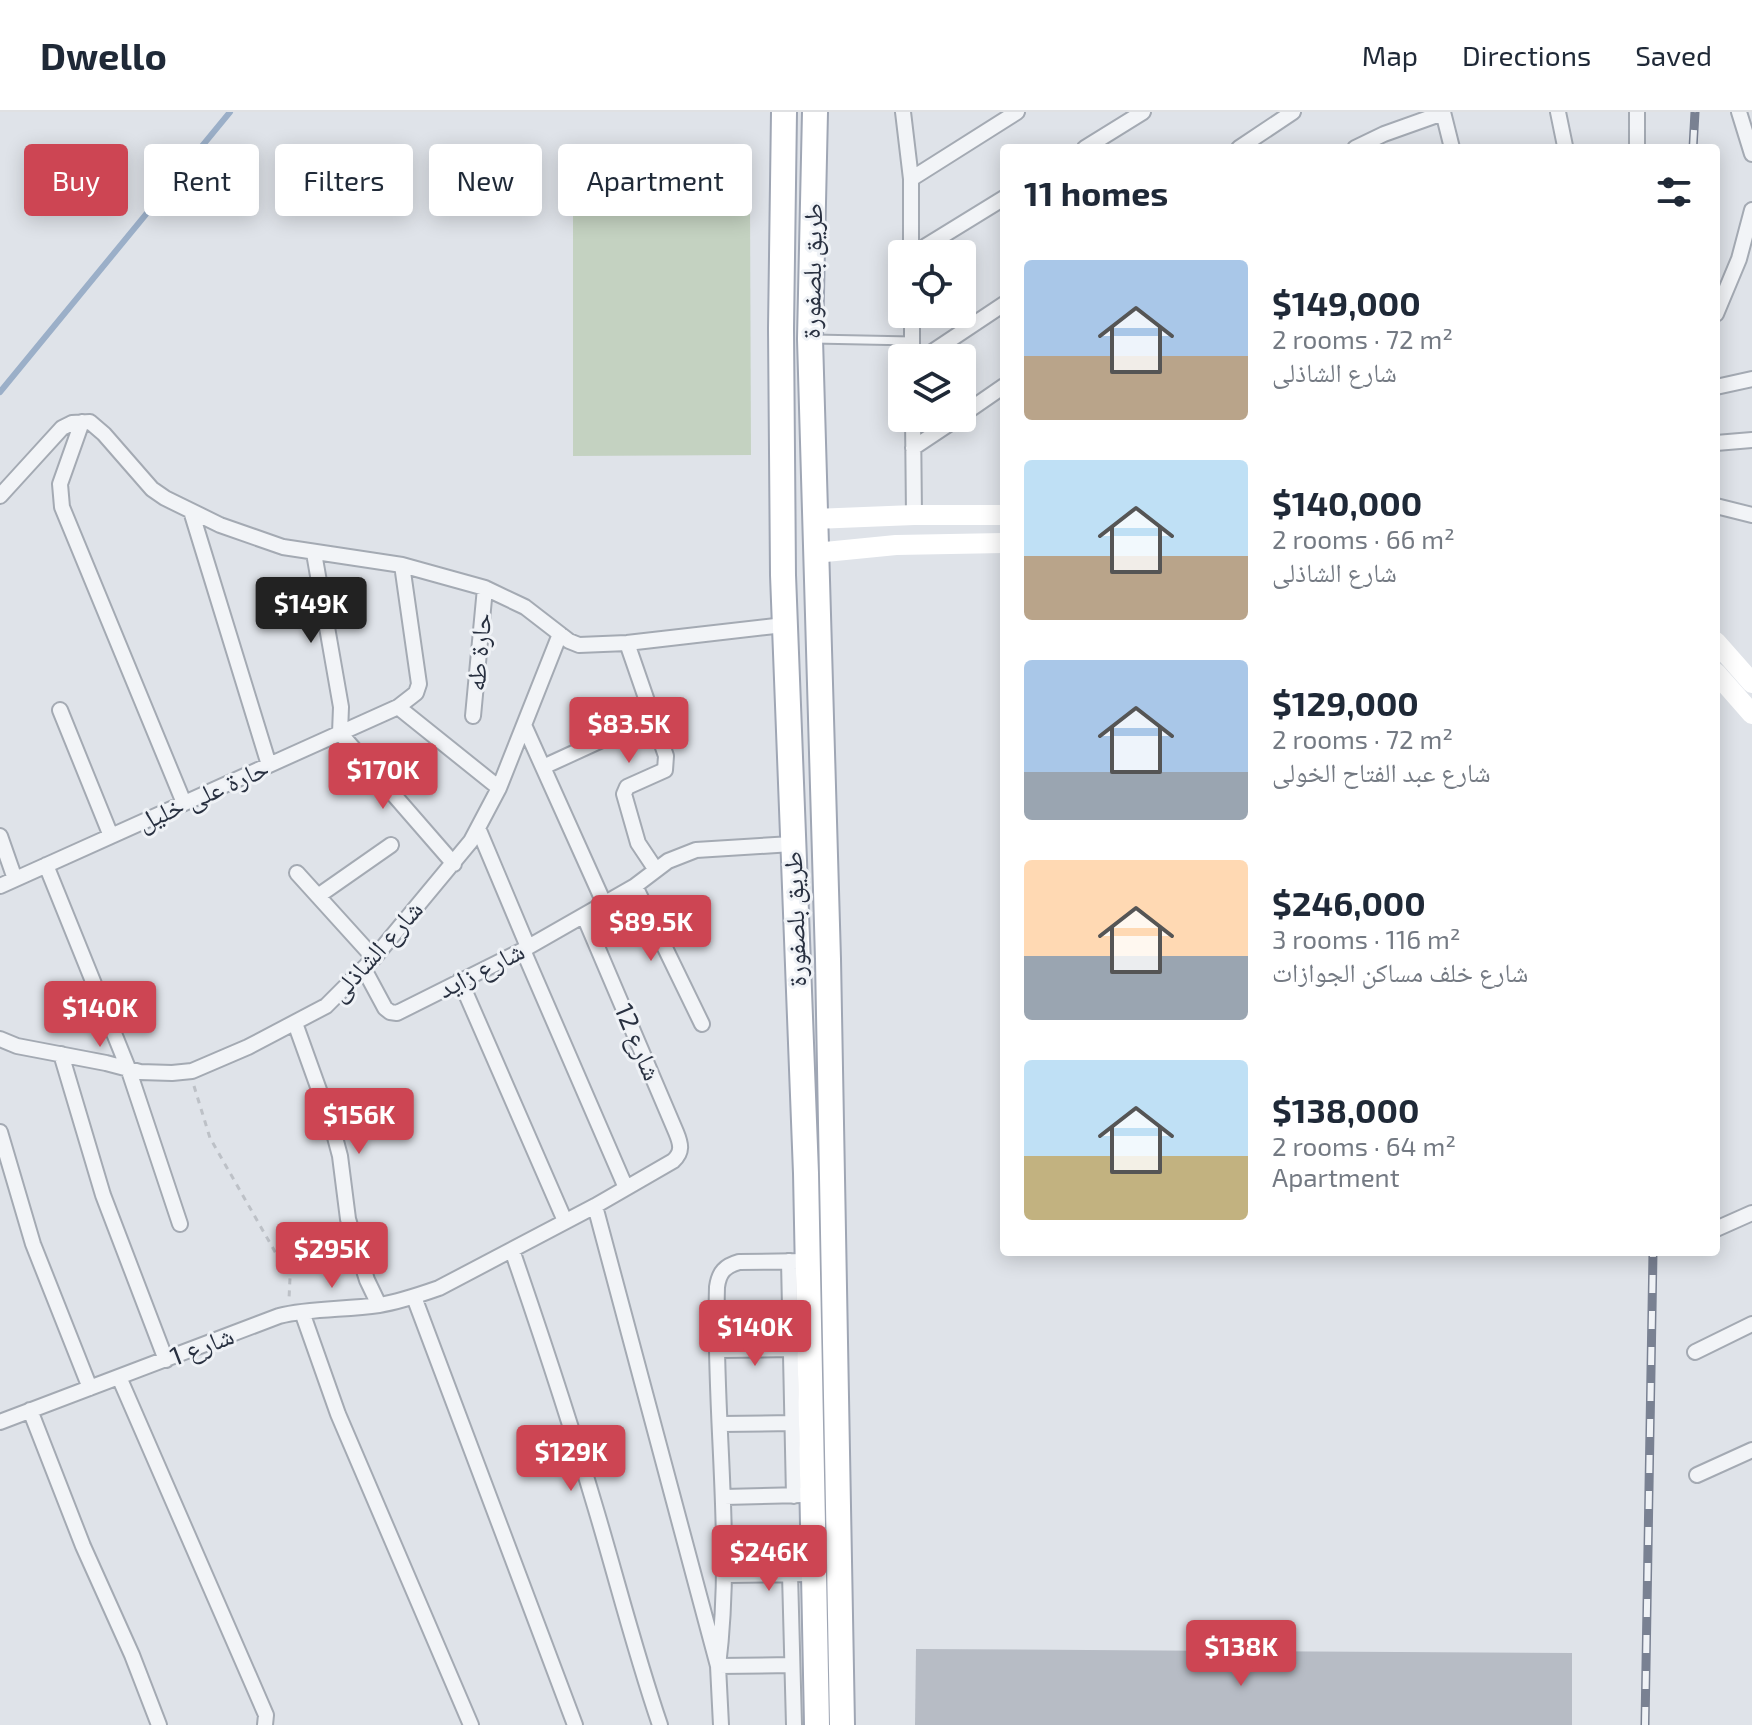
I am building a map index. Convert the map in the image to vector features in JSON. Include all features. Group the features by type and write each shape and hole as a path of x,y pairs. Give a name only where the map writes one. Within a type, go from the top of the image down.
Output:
{"main road":[{"name":"طريق بلصفورة","path":"784,112 781,476 797,960 803,1496 801,1574 817,1725"},
{"name":"طريق بلصفورة","path":"815,112 810,339 828,959 842,1725"},
{"path":"814,519 994,514 994,543 896,545 815,553"},
{"path":"1720,644 1752,683"},
{"path":"1720,678 1752,714"},
{"path":"797,960 828,959"}],"street":[{"path":"903,112 911,179 912,240"},
{"path":"911,179 1017,112"},
{"path":"1091,144 1143,112"},
{"path":"1245,144 1293,112"},
{"path":"1363,144 1443,112 1451,144"},
{"path":"1558,112 1565,144"},
{"path":"1637,112 1637,144"},
{"path":"1739,112 1752,154"},
{"path":"935,240 1000,200"},
{"path":"1720,304 1739,259 1752,210"},
{"path":"944,344 1000,307"},
{"path":"912,328 912,341"},
{"path":"1720,386 1752,379"},
{"path":"976,405 1000,389"},
{"path":"0,496 54,435 72,423 82,422 97,427 152,489 191,511 251,537 314,553 402,565 485,588 525,607 569,641 590,646 784,625"},
{"path":"82,422 60,484 62,507 184,803"},
{"path":"913,432 914,515"},
{"path":"913,448 936,432"},
{"path":"1720,443 1752,440"},
{"path":"1720,507 1752,515"},
{"path":"191,511 269,765"},
{"path":"314,553 341,707 340,733 454,864"},
{"path":"402,565 419,684 416,693 398,707 499,788"},
{"name":"حارة طه","path":"473,716 485,588"},
{"name":"شارع الشاذلى","path":"0,1039 17,1046 152,1073 192,1071 326,1006 369,964 454,864 478,828 499,788 560,634"},
{"path":"627,643 666,756 665,770 627,787 624,794 638,843 656,870"},
{"name":"حارة على خليل","path":"0,886 398,707"},
{"path":"60,710 111,836"},
{"path":"524,725 604,903"},
{"path":"543,767 615,734"},
{"path":"478,828 626,1188"},
{"path":"0,836 15,879"},
{"name":"شارع زايد","path":"369,964 385,1008 397,1013 584,916 635,886 668,861 696,850 792,844"},
{"path":"318,896 391,845"},
{"path":"46,865 128,1068 180,1224"},
{"path":"297,873 369,964"},
{"path":"635,886 702,1024"},
{"name":"شارع 12","path":"584,916 676,1132 681,1148 679,1155 667,1165"},
{"path":"460,980 565,1221"},
{"path":"295,1023 332,1126 340,1156 348,1219 367,1280 379,1305"},
{"path":"61,1054 103,1195 166,1360"},
{"path":"0,1132 33,1244 90,1388"},
{"name":"شارع 1","path":"0,1422 295,1313 379,1305 414,1297 464,1276 667,1165"},
{"path":"595,1206 718,1666"},
{"path":"1720,1227 1752,1213"},
{"path":"512,1250 550,1359 639,1664 660,1725"},
{"path":"721,1725 718,1666 725,1575 717,1287 723,1270 739,1262 798,1261 791,1349 793,1423 803,1496 724,1497"},
{"path":"414,1297 575,1725"},
{"path":"295,1313 471,1725"},
{"path":"1695,1352 1752,1324"},
{"path":"719,1350 791,1349"},
{"path":"119,1377 266,1715 265,1725"},
{"path":"30,1410 83,1546 132,1655 159,1725"},
{"path":"721,1424 793,1423"},
{"path":"1697,1475 1752,1450"},
{"path":"725,1575 801,1574 792,1665 794,1725"},
{"path":"718,1666 792,1665"}],"lane":[{"path":"810,339 912,341"}],"path":[{"path":"192,1071 197,1099 210,1138 290,1278 295,1313"}],"green space":[{"path":"573,216 750,216 751,455 573,456"}],"building":[{"path":"916,1649 1572,1653 1572,1725 915,1725"}],"waterway":[{"path":"0,392 230,112"}],"railway":[{"path":"1693,144 1695,112"},
{"path":"1645,1725 1653,1256"}]}
